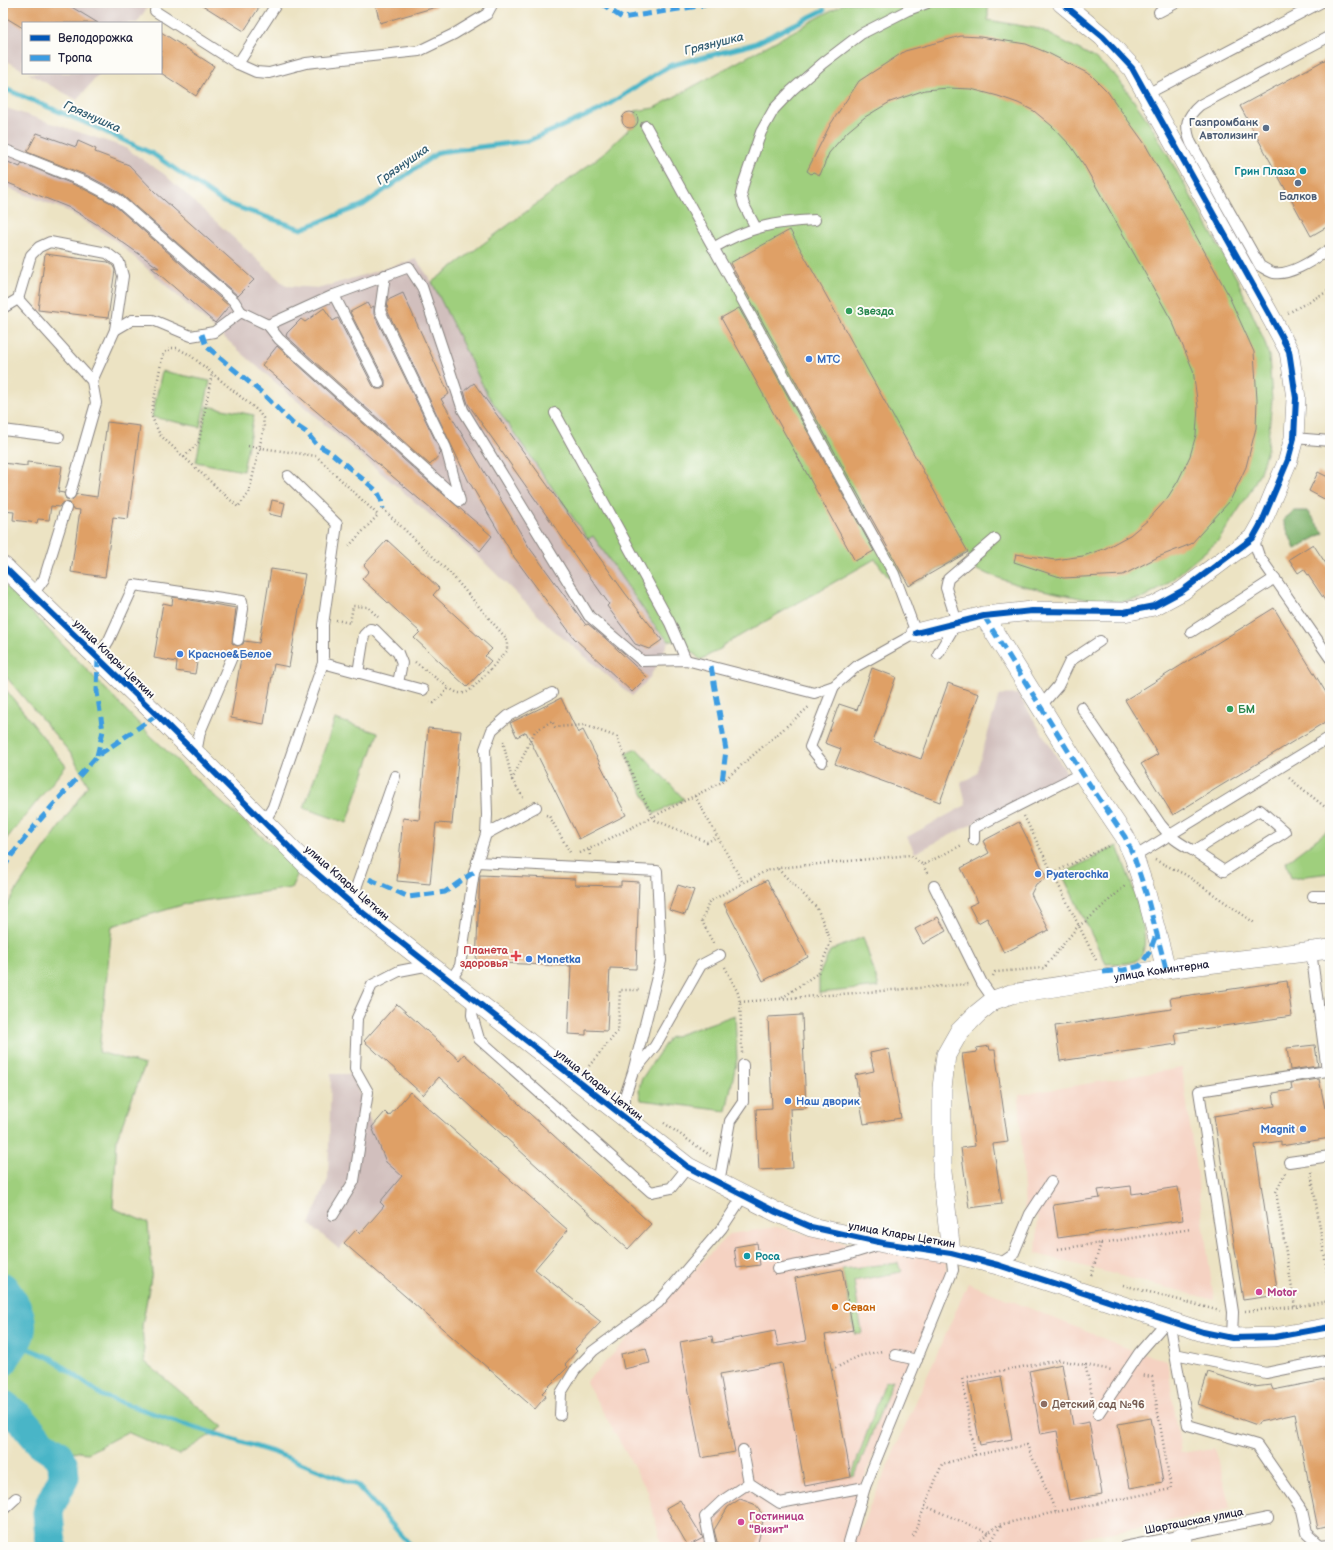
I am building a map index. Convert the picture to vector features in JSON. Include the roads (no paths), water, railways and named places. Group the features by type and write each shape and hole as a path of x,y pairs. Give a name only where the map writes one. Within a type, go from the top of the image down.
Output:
{"street":[{"path":"916,633 984,616 1032,611 1124,612 1154,606 1188,586 1253,538 1262,522 1288,460 1294,438 1296,398 1289,351 1217,206 1132,68 1103,37 1062,3"},
{"name":"улица Клары Цеткин","path":"3,566 196,753 307,865 353,905 688,1167 743,1196 811,1227 883,1244 951,1253 998,1265 1204,1332 1232,1338 1275,1337 1330,1327"},
{"path":"984,616 1082,773 1138,855 1146,893 1166,969"},
{"name":"улица Коминтерна","path":"994,1000 1012,994 1106,978 1166,969 1330,949"},
{"path":"951,1253 942,1172 942,1088 946,1055 959,1032 994,1000"}],"lane":[{"path":"238,64 277,3"},
{"path":"155,11 238,64 256,72 269,73 306,63 419,51 454,34 487,14 493,3"},
{"path":"756,228 744,205 741,194 761,132 774,108 823,63 861,34 908,10 926,3"},
{"path":"1159,12 1176,3"},
{"path":"1147,94 1320,3"},
{"path":"1330,36 1200,105 1191,112 1187,122 1187,133 1217,206 1260,266 1272,273 1285,273 1297,268 1330,249"},
{"path":"268,325 334,295 408,267 422,287 463,410 589,616 642,661 686,660 814,693 834,686 857,666 916,633 894,574 646,126"},
{"path":"3,149 85,182 118,199 234,301 241,312 268,325 279,339 460,501 446,448 380,311 385,275"},
{"path":"713,248 729,239 756,228 783,222 815,220"},
{"path":"3,308 18,299 31,255 39,247 50,242 108,254 119,262 123,276 115,330 92,381"},
{"path":"334,295 379,383"},
{"path":"18,299 92,381 96,403 70,494"},
{"path":"115,330 132,320 153,320 191,336 214,332 241,312"},
{"path":"555,414 670,623 686,660"},
{"path":"3,430 59,437"},
{"path":"1294,438 1318,441 1330,440"},
{"path":"264,822 273,807 323,663 323,625 337,524 288,476"},
{"path":"33,594 44,579 66,508"},
{"path":"938,654 957,622 946,588 948,579 995,538"},
{"path":"1253,538 1259,556 1330,658"},
{"path":"1191,632 1275,578"},
{"path":"98,658 109,640 134,585 242,601 243,609 238,640"},
{"path":"358,673 364,635 370,629 375,630 398,653 402,663 398,683"},
{"path":"1040,707 1058,686 1070,661 1100,641"},
{"path":"196,753 200,732 232,657"},
{"path":"323,663 423,690"},
{"path":"822,762 810,747 834,686"},
{"path":"450,981 460,966 477,862 486,834 487,815 485,749 492,730 508,716 552,694"},
{"path":"1081,707 1170,836 1224,871 1285,832 1260,810 1194,851"},
{"path":"1138,855 1330,737"},
{"path":"974,840 974,828 1082,773"},
{"path":"353,905 357,885 395,776"},
{"path":"486,834 536,808"},
{"path":"477,862 657,871 661,961 633,1072 625,1096 625,1117"},
{"path":"934,886 982,983 994,1000"},
{"path":"1313,896 1330,896"},
{"path":"1232,1338 1232,1312 1199,1091 1327,1071 1311,951"},
{"path":"633,1072 655,1046 701,965 720,955"},
{"path":"333,1215 354,1181 368,1092 355,1069 357,1018 372,985 399,971 430,965"},
{"path":"473,999 472,1015 479,1039 651,1192 671,1188 688,1167"},
{"path":"719,1183 730,1121 743,1102 743,1066"},
{"path":"1290,1162 1330,1156"},
{"path":"998,1265 1013,1255 1030,1214 1051,1182"},
{"path":"560,1415 561,1393 575,1370 592,1351 658,1303 722,1228 743,1196"},
{"path":"777,1269 840,1257 883,1244"},
{"path":"851,1547 849,1542 865,1488 953,1270 951,1253"},
{"path":"1168,1321 1188,1426 1257,1445 1302,1510 1307,1533 1320,1545 1330,1544"},
{"path":"1098,1414 1139,1353 1168,1321"},
{"path":"891,1353 917,1360"},
{"path":"1175,1354 1266,1373 1330,1360"},
{"path":"743,1450 749,1483 780,1503 865,1488"},
{"path":"711,1547 705,1518 722,1501 749,1483"},
{"path":"4,1507 16,1498"},
{"name":"Шарташская улица","path":"1124,1547 1183,1541 1268,1518"}],"waterway":[{"name":"Грязнушка","path":"3,88 93,126 153,154 223,202 301,229 363,205 439,152 528,141 600,110 669,66 754,44 824,10"},
{"path":"3,1288 17,1311 20,1324 18,1337 3,1361"},
{"path":"14,1343 51,1358 103,1396 184,1424 273,1452 357,1485 412,1547"},
{"path":"3,1405 21,1419 42,1444 57,1454 63,1465 64,1477 50,1505 48,1513 52,1547"}],"place":[{"name":"Газпромбанк Автолизинг","path":"1266,128"},
{"name":"Грин Плаза","path":"1303,171"},
{"name":"Балков","path":"1298,183"},
{"name":"Звезда","path":"849,311"},
{"name":"МТС","path":"809,359"},
{"name":"Красное&Белое","path":"180,654"},
{"name":"БМ","path":"1230,709"},
{"name":"Pyaterochka","path":"1038,874"},
{"name":"Планета здоровья","path":"516,956"},
{"name":"Monetka","path":"529,959"},
{"name":"Наш дворик","path":"788,1101"},
{"name":"Magnit","path":"1303,1129"},
{"name":"Роса","path":"747,1256"},
{"name":"Motor","path":"1259,1292"},
{"name":"Севан","path":"835,1307"},
{"name":"Детский сад №96","path":"1044,1404"},
{"name":"Гостиница \"Визит\"","path":"741,1522"}]}
